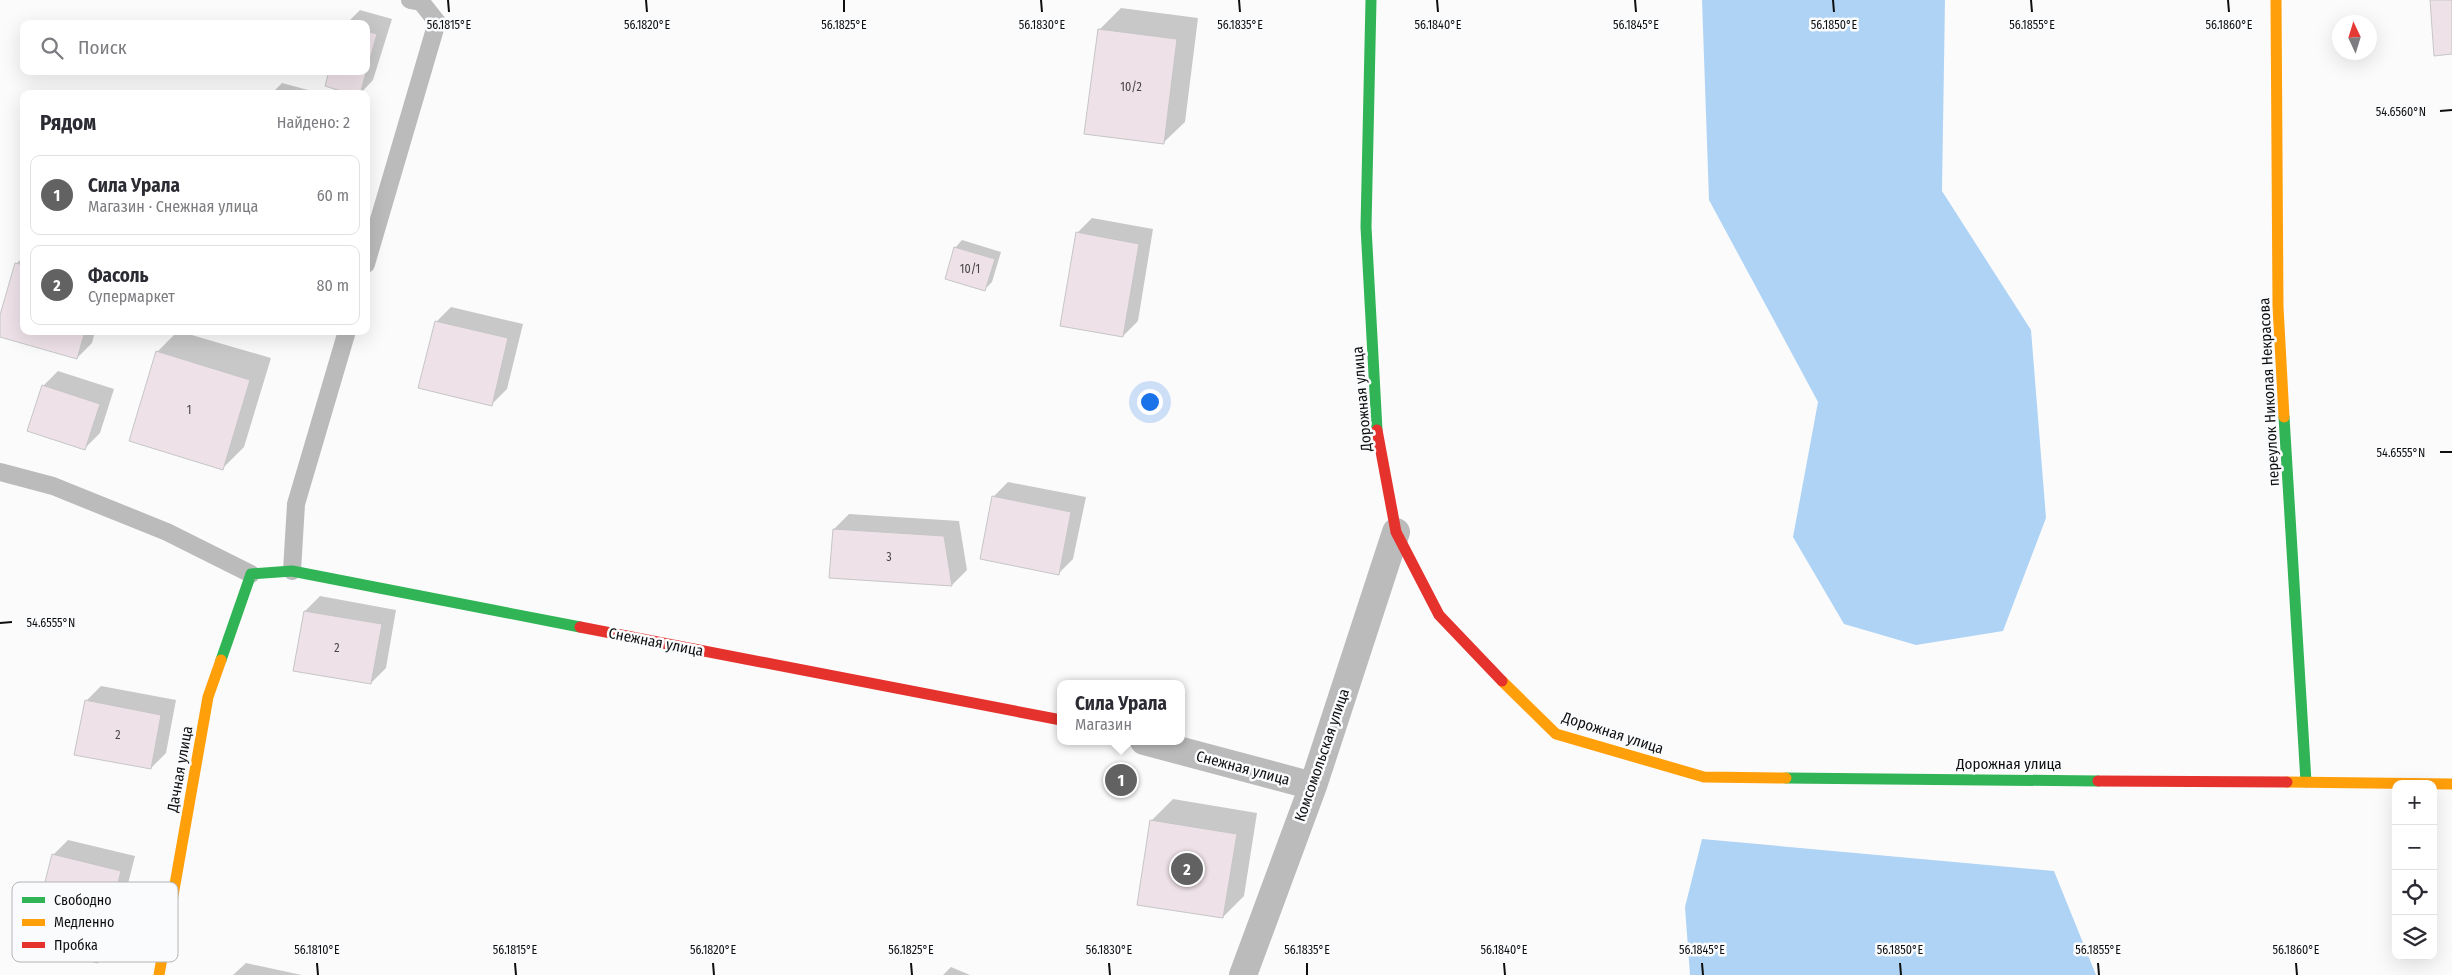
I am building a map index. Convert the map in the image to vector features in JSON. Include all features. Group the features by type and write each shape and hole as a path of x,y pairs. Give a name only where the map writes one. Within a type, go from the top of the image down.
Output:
{"street":[{"name":"Дорожная улица","path":"1371,0 1366,227 1377,430 1396,532 1439,615 1513,693 1556,734 1704,777 2452,784"},
{"name":"переулок Николая Некрасова","path":"2276,0 2278,307 2306,782"},
{"name":"Комсомольская улица","path":"1243,975 1313,786 1396,532"},
{"name":"Снежная улица","path":"251,574 292,571 1057,719"},
{"name":"Дачная улица","path":"175,882 208,697 251,574"},
{"name":"Снежная улица","path":"1159,745 1313,786"},
{"name":"Дачная улица","path":"159,975 161,962"}],"lane":[{"path":"370,250 437,22 421,2 410,0"},
{"path":"292,571 296,504 346,335"},
{"path":"0,472 53,486 167,532 251,574"}],"water":[{"path":"1702,0 1945,0 1942,191 2031,330 2046,518 2003,631 1916,645 1844,624 1793,537 1818,402 1709,200"},
{"path":"1702,839 2054,871 2096,975 1690,975 1685,907"}],"building":[{"path":"2430,0 2452,0 2452,54 2434,56"},
{"path":"1098,29 1177,39 1164,144 1084,134"},
{"path":"370,32 377,34 370,59"},
{"path":"328,75 365,75 361,90 338,90 325,86"},
{"path":"1076,232 1139,244 1123,337 1060,326"},
{"path":"954,247 995,259 985,291 945,279"},
{"path":"15,263 20,264 20,335 84,335 77,359 0,337 0,315"},
{"path":"435,321 508,338 492,406 418,388"},
{"path":"156,351 250,380 223,470 129,441"},
{"path":"42,385 100,404 85,450 27,431"},
{"path":"992,496 1071,512 1059,575 980,559"},
{"path":"833,529 944,536 952,586 829,578"},
{"path":"304,611 382,624 371,684 293,671"},
{"path":"85,700 161,715 151,769 74,755"},
{"path":"1150,820 1237,834 1223,918 1137,905"},
{"path":"52,854 121,871 118,882 45,882"}],"traffic: fast":[{"path":"1371,0 1366,227 1377,430"},
{"path":"2284,417 2306,782"},
{"path":"221,660 251,574 292,571 580,627"},
{"path":"1786,778 2098,781"}],"traffic: slow":[{"path":"2276,0 2278,307 2284,417"},
{"path":"175,882 208,697 221,660"},
{"path":"1502,681 1556,734 1704,777 1786,778"},
{"path":"2287,782 2452,784"},
{"path":"159,975 161,962"}],"traffic: jam":[{"path":"1377,430 1396,532 1439,615 1502,681"},
{"path":"580,627 1057,719"},
{"path":"2098,781 2287,782"}],"place":[{"name":"Сила Урала","path":"1121,780"},
{"name":"Фасоль","path":"1187,869"}]}
